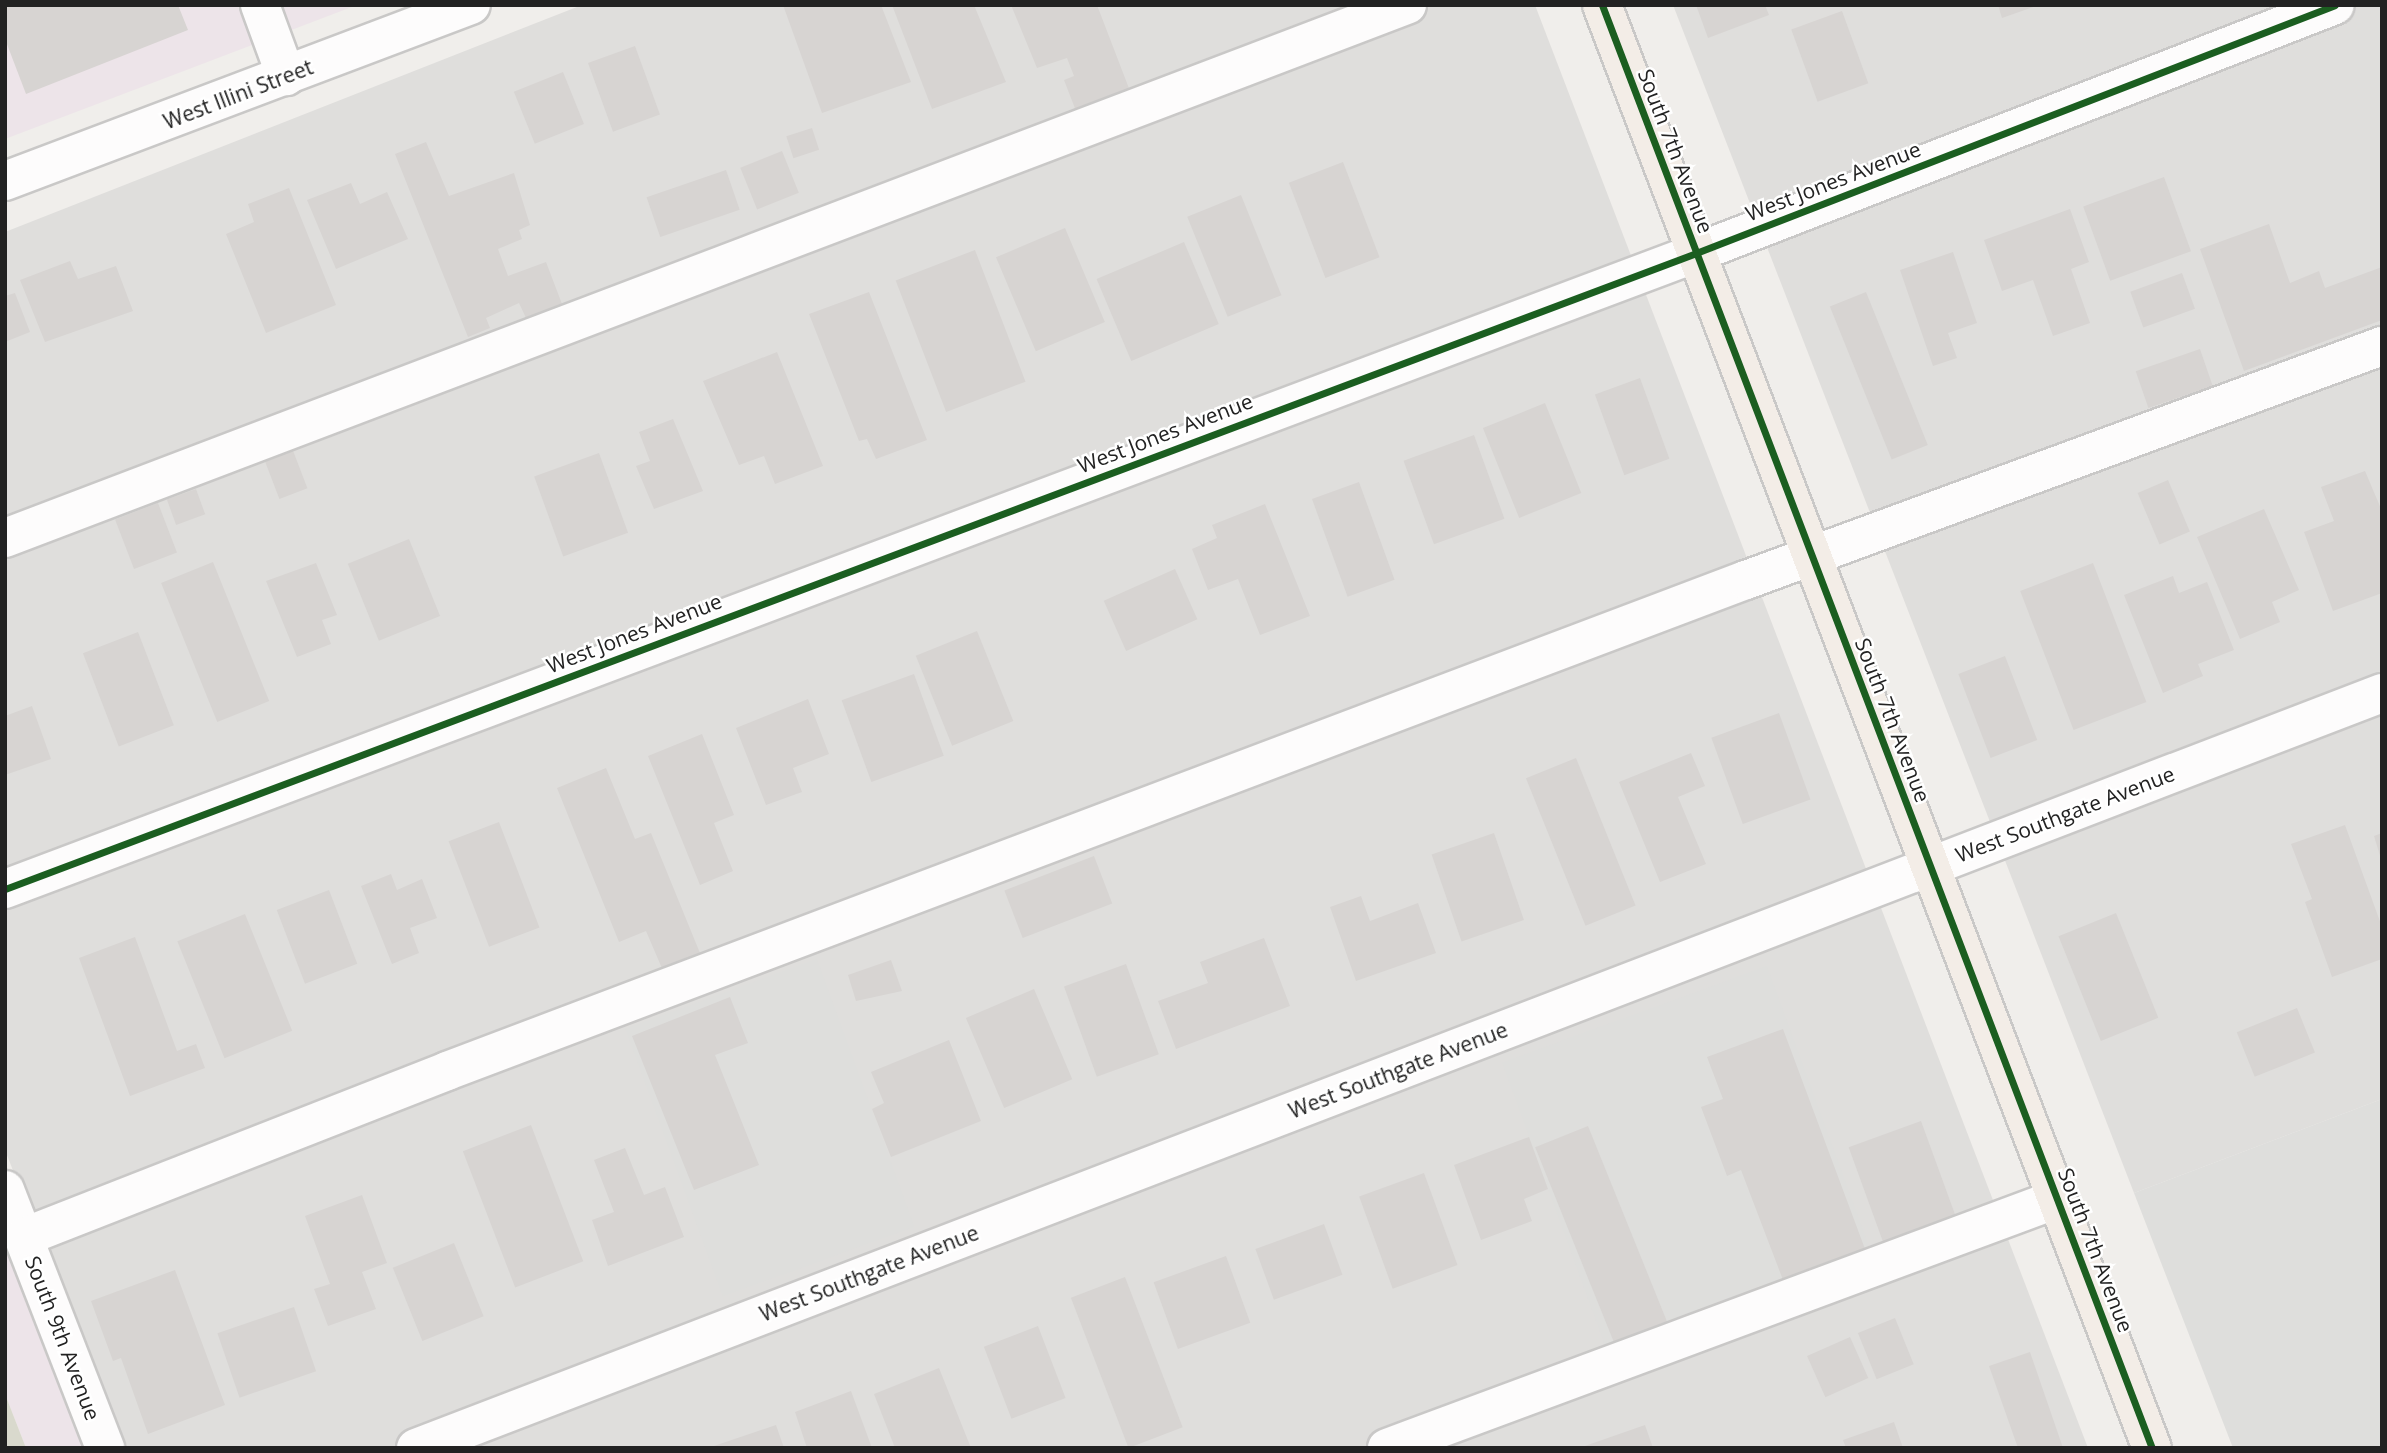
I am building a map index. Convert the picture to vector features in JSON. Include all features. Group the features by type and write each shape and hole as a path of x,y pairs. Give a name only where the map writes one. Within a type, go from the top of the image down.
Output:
{"main road":[{"name":"South 7th Avenue","path":"1602,5 2152,1448"}],"street":[{"path":"260,5 286,76"},
{"name":"West Illini Street","path":"5,181 471,5"},
{"path":"5,538 1406,5"},
{"name":"West Jones Avenue","path":"5,889 1696,253 2335,5"},
{"path":"24,1237 447,1071 1812,556 2382,346"},
{"name":"West Southgate Avenue","path":"416,1448 2382,693"},
{"name":"South 9th Avenue","path":"5,1190 105,1448"},
{"path":"1387,1448 2057,1199"}],"shaded area":[{"path":"5,5 357,5 5,139"},
{"path":"582,5 1535,5 2088,1448 121,1448 5,1150 5,232"},
{"path":"1673,5 2382,5 2382,1099 2134,1193"},
{"path":"817,959 914,1227 723,1297 625,1029"},
{"path":"1767,966 1872,1254 1607,1351 1502,1062"},
{"path":"2382,1099 2382,1448 2233,1448 2134,1193"},
{"path":"5,1237 87,1448 26,1448 5,1394"},
{"path":"5,1394 26,1448 5,1448"}],"building":[{"path":"5,5 178,5 188,30 26,94 5,39"},
{"path":"783,5 881,5 911,82 822,113"},
{"path":"892,5 974,5 1006,82 932,109"},
{"path":"1011,5 1097,5 1130,91 1076,111 1064,80 1074,76 1067,58 1037,68"},
{"path":"1696,5 1765,5 1769,15 1708,38"},
{"path":"1998,5 2036,5 2036,6 2002,18"},
{"path":"1842,11 1868,83 1818,102 1791,29"},
{"path":"635,46 660,115 613,132 588,63"},
{"path":"563,72 584,124 535,144 514,92"},
{"path":"812,128 819,150 793,158 786,136"},
{"path":"426,142 449,196 514,173 530,225 519,230 522,239 498,249 508,276 546,262 562,304 526,318 519,303 486,318 490,328 468,337 395,154"},
{"path":"782,151 799,193 757,210 740,168"},
{"path":"1343,162 1380,257 1325,278 1289,183"},
{"path":"726,170 740,210 660,237 647,197"},
{"path":"2164,177 2191,251 2110,281 2083,206"},
{"path":"351,183 360,204 387,192 408,239 336,269 307,200"},
{"path":"289,188 336,305 266,333 226,234 254,222 248,204"},
{"path":"1241,195 1281,295 1228,317 1187,217"},
{"path":"2070,209 2089,262 2071,269 2090,323 2053,336 2033,280 2002,291 1984,240"},
{"path":"2269,224 2290,283 2319,271 2325,288 2382,267 2382,320 2244,371 2200,249"},
{"path":"1065,228 1105,322 1036,351 996,257"},
{"path":"1184,242 1219,324 1131,361 1097,279"},
{"path":"975,250 1026,382 946,412 896,280"},
{"path":"1953,252 1977,323 1948,333 1957,358 1933,366 1900,270"},
{"path":"70,261 78,279 116,266 133,311 45,342 20,280"},
{"path":"2182,273 2195,309 2143,328 2130,292"},
{"path":"869,292 927,440 876,459 867,439 859,441 809,314"},
{"path":"1866,292 1928,445 1892,460 1830,307"},
{"path":"15,293 30,332 5,342 5,296"},
{"path":"2200,349 2213,386 2148,408 2136,371"},
{"path":"777,352 823,466 775,484 764,456 739,465 703,381"},
{"path":"1640,378 1669,459 1624,475 1595,394"},
{"path":"1545,403 1581,493 1519,518 1483,428"},
{"path":"673,419 703,491 654,509 636,466 650,461 639,432"},
{"path":"1474,435 1504,519 1434,544 1404,461"},
{"path":"292,448 307,488 279,499 264,459"},
{"path":"599,453 628,533 563,556 534,477"},
{"path":"2365,471 2382,511 2382,593 2333,611 2304,532 2334,521 2321,487"},
{"path":"2168,480 2190,532 2160,544 2138,493"},
{"path":"1359,482 1395,580 1348,597 1312,499"},
{"path":"196,489 205,514 176,525 167,500"},
{"path":"158,503 177,552 134,569 115,519"},
{"path":"1265,504 1310,616 1260,635 1238,579 1208,590 1192,549 1217,538 1212,525"},
{"path":"2264,509 2299,590 2272,602 2280,622 2240,639 2197,537"},
{"path":"409,539 440,616 379,641 348,564"},
{"path":"213,562 269,701 217,722 161,583"},
{"path":"316,563 337,615 322,620 331,644 297,657 266,581"},
{"path":"2093,563 2146,702 2074,730 2020,591"},
{"path":"1175,569 1197,619 1126,651 1104,601"},
{"path":"2173,576 2179,593 2207,582 2234,650 2198,664 2203,676 2163,693 2124,595"},
{"path":"977,631 1013,721 952,746 916,656"},
{"path":"138,632 174,725 119,747 83,653"},
{"path":"2005,656 2037,740 1991,758 1958,674"},
{"path":"914,674 944,756 871,782 842,700"},
{"path":"808,699 829,754 793,768 802,792 766,805 736,728"},
{"path":"32,706 51,759 5,775 5,716"},
{"path":"1779,713 1810,799 1743,824 1711,738"},
{"path":"702,734 734,815 714,823 733,871 700,885 648,756"},
{"path":"1691,753 1705,786 1678,797 1706,864 1660,882 1619,782"},
{"path":"1576,758 1636,905 1585,926 1526,778"},
{"path":"606,768 635,839 651,833 702,958 664,973 646,931 619,942 557,788"},
{"path":"499,822 539,927 489,947 449,841"},
{"path":"2345,825 2382,927 2382,959 2332,977 2305,902 2312,899 2291,844"},
{"path":"1494,833 1524,920 1462,941 1432,854"},
{"path":"2382,833 2382,858 2381,859 2374,836"},
{"path":"1094,856 1112,904 1023,938 1004,890"},
{"path":"391,874 397,890 422,879 437,918 410,928 419,953 392,964 361,886"},
{"path":"329,890 357,964 305,984 277,910"},
{"path":"1361,896 1370,921 1418,903 1436,953 1356,981 1330,907"},
{"path":"2116,913 2158,1018 2101,1041 2059,936"},
{"path":"245,914 292,1031 225,1058 177,941"},
{"path":"135,937 177,1051 196,1044 205,1068 130,1096 79,958"},
{"path":"1264,938 1290,1006 1176,1049 1158,1001 1208,983 1200,962"},
{"path":"891,960 902,991 856,1001 848,975"},
{"path":"1126,964 1159,1054 1097,1077 1064,987"},
{"path":"1034,989 1072,1079 1004,1108 966,1018"},
{"path":"730,997 748,1043 715,1055 759,1165 694,1190 632,1036"},
{"path":"2297,1008 2315,1053 2255,1077 2237,1032"},
{"path":"1783,1029 1865,1249 1783,1280 1741,1170 1727,1176 1701,1107 1723,1099 1707,1057"},
{"path":"949,1040 981,1121 891,1157 872,1109 884,1103 871,1072"},
{"path":"1921,1121 1960,1229 1888,1255 1849,1147"},
{"path":"531,1125 583,1261 515,1287 463,1151"},
{"path":"1588,1126 1668,1323 1615,1345 1535,1147"},
{"path":"1529,1137 1548,1189 1524,1199 1532,1221 1481,1240 1454,1165"},
{"path":"625,1148 644,1195 665,1187 684,1237 608,1266 592,1220 614,1212 594,1160"},
{"path":"1424,1173 1458,1265 1393,1289 1359,1197"},
{"path":"362,1195 387,1263 362,1272 376,1309 328,1326 314,1289 330,1284 305,1216"},
{"path":"1324,1224 1342,1275 1274,1300 1255,1249"},
{"path":"454,1243 484,1316 422,1341 393,1268"},
{"path":"1226,1256 1250,1323 1178,1349 1154,1282"},
{"path":"175,1270 225,1405 148,1434 121,1358 113,1361 91,1301"},
{"path":"1125,1277 1183,1427 1129,1448 1071,1298"},
{"path":"294,1307 316,1371 240,1398 217,1333"},
{"path":"1895,1318 1914,1364 1877,1379 1858,1333"},
{"path":"1038,1326 1066,1398 1011,1419 984,1347"},
{"path":"1850,1337 1868,1378 1825,1397 1807,1356"},
{"path":"2030,1352 2063,1448 2018,1448 1989,1366"},
{"path":"939,1368 971,1448 895,1448 874,1394"},
{"path":"851,1391 872,1448 807,1448 795,1412"},
{"path":"1894,1422 1903,1448 1846,1448 1843,1440"},
{"path":"776,1425 784,1448 711,1448 711,1447"},
{"path":"1645,1425 1653,1448 1582,1448 1582,1447"}],"cycle path":[{"path":"1602,5 2152,1448"},
{"path":"5,889 1696,253 2335,5"}]}
